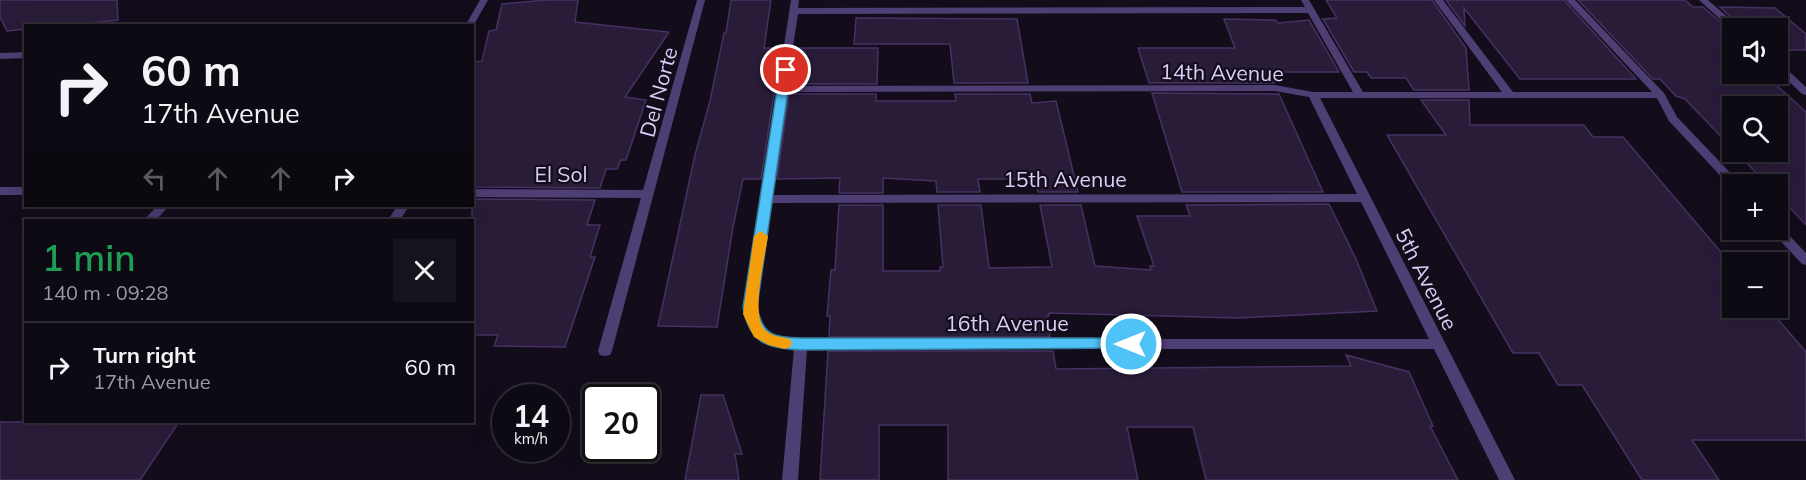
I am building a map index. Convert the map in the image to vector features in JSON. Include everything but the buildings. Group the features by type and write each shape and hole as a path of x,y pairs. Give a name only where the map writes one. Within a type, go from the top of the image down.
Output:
{"lane":[{"path":"470,24 483,0"},
{"name":"Del Norte","path":"605,351 701,0"},
{"path":"1305,0 1360,96"},
{"path":"1438,0 1510,96"},
{"path":"1570,0 1660,95 1673,119 1725,174"},
{"path":"1703,0 1724,18"},
{"path":"766,199 795,5 1311,10"},
{"path":"0,56 24,55"},
{"path":"1788,75 1806,92"},
{"name":"14th Avenue","path":"783,89 1275,88 1313,96 1660,95"},
{"name":"5th Avenue","path":"1313,96 1507,480"},
{"path":"0,191 24,191"},
{"name":"El Sol","path":"474,193 649,194"},
{"name":"15th Avenue","path":"766,199 1365,198"},
{"name":"16th Avenue","path":"766,199 750,307 753,324 759,333 782,343 1438,344"},
{"path":"151,219 162,207"},
{"path":"1786,240 1806,261"},
{"path":"790,480 801,344"}],"slow traffic":[{"path":"761,236 750,314 759,333 769,339 785,343"}],"route":[{"path":"786,70 750,307 753,324 759,333 782,343 801,344 1131,344"}]}
